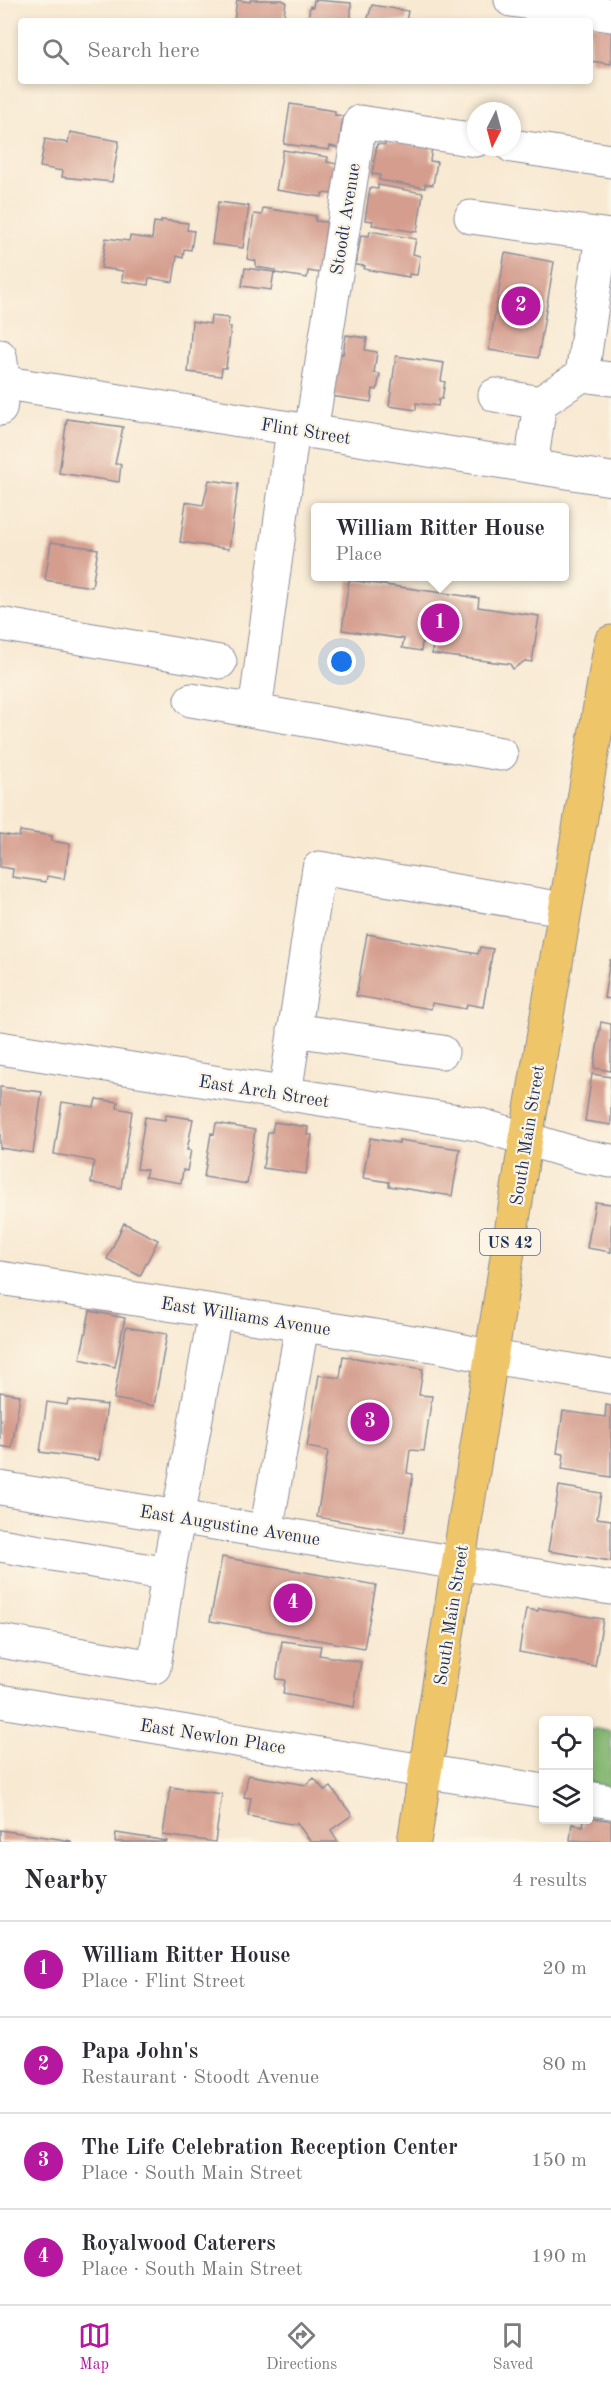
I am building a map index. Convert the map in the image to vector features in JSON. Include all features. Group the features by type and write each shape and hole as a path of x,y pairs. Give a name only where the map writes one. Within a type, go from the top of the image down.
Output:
{"highway":[{"name":"South Main Street","path":"414,1842 526,1138 609,660"}],"street":[{"path":"511,0 611,15"},
{"name":"Stoodt Avenue","path":"302,430 360,123 467,139"},
{"path":"521,147 611,161"},
{"path":"471,217 607,236 596,377 540,403 495,395"},
{"name":"Flint Street","path":"1,383 611,479"},
{"path":"531,466 540,403"},
{"path":"255,711 302,430"},
{"path":"0,624 220,662"},
{"path":"190,700 501,754"},
{"path":"285,1094 319,868 564,909"},
{"path":"294,1030 442,1053"},
{"name":"East Arch Street","path":"0,1048 477,1124 584,1156 611,1161"},
{"name":"East Williams Avenue","path":"0,1278 439,1346 492,1358 611,1377"},
{"path":"0,1641 153,1667 215,1312"},
{"path":"266,1532 302,1325"},
{"name":"East Augustine Avenue","path":"0,1488 611,1588"},
{"path":"0,1545 168,1574"},
{"name":"East Newlon Place","path":"0,1701 539,1790"},
{"path":"593,1799 611,1802"}],"green space":[{"path":"593,1729 611,1731 611,1787 593,1784"}],"building":[{"path":"237,0 250,2 250,0 282,0 286,2 283,18 234,18"},
{"path":"314,0 351,3 351,18 308,18 310,6 313,7"},
{"path":"372,5 408,11 407,18 368,18"},
{"path":"593,25 611,28 611,64 593,61"},
{"path":"290,104 335,111 335,115 343,116 339,148 330,146 329,150 284,144"},
{"path":"70,132 119,141 112,182 62,177 63,171 40,167 45,139 68,143"},
{"path":"385,140 432,147 430,161 437,162 433,185 425,184 425,188 379,180 380,175 372,174 377,144 385,145"},
{"path":"283,150 328,157 327,162 337,164 332,194 322,193 322,197 276,190"},
{"path":"378,185 423,193 417,232 372,225 373,221 365,220 370,188 378,189"},
{"path":"218,202 249,206 243,248 212,244"},
{"path":"263,208 316,216 315,221 327,222 320,273 308,271 307,278 275,273 276,270 256,267 256,261 247,259 254,214 262,215"},
{"path":"161,220 188,223 187,230 194,231 191,250 184,249 183,258 177,256 173,282 149,278 148,285 122,281 123,271 101,268 106,238 129,241 130,236 152,239 154,222 161,223"},
{"path":"370,231 416,239 413,254 420,256 417,275 409,274 409,277 364,269 365,266 356,265 361,235 369,236"},
{"path":"505,253 554,262 538,358 489,350"},
{"path":"245,268 274,272 271,290 242,286"},
{"path":"211,316 229,318 228,327 231,327 226,368 222,368 221,376 188,372 192,321 210,324"},
{"path":"346,335 367,338 365,350 377,352 374,373 380,374 377,390 373,389 371,402 324,395 331,353 343,354"},
{"path":"396,356 444,363 441,381 445,382 442,399 439,399 438,406 416,403 416,410 389,406"},
{"path":"67,419 123,427 115,464 121,464 119,482 59,473"},
{"path":"209,480 238,484 229,549 180,542 186,502 203,505"},
{"path":"51,542 98,549 92,587 45,580"},
{"path":"349,581 479,598 478,607 539,616 532,662 525,661 513,669 510,664 432,654 433,643 422,642 421,651 402,648 404,639 342,630"},
{"path":"20,831 52,836 52,841 70,844 64,879 47,876 46,882 12,877 13,869 0,867 0,834 19,837"},
{"path":"367,934 478,954 480,947 493,949 483,1007 467,1004 466,1009 432,1003 431,1009 356,996"},
{"path":"611,960 611,999 604,998"},
{"path":"601,1022 611,1024 611,1071 594,1068"},
{"path":"592,1074 611,1077 611,1125 585,1121"},
{"path":"0,1087 42,1092 33,1153 0,1148"},
{"path":"96,1099 118,1102 117,1108 132,1111 121,1188 91,1183 94,1161 54,1154 62,1102 94,1107"},
{"path":"166,1115 193,1119 187,1150 191,1150 187,1171 183,1170 181,1183 145,1177 147,1170 137,1169 145,1117 165,1120"},
{"path":"274,1122 308,1127 307,1135 312,1135 306,1174 263,1168 268,1132 272,1132"},
{"path":"216,1123 255,1130 247,1184 204,1177 211,1133 214,1134"},
{"path":"370,1138 460,1149 452,1196 389,1186 389,1182 363,1178"},
{"path":"595,1202 611,1204 611,1252 587,1248"},
{"path":"124,1223 158,1240 140,1276 107,1259"},
{"path":"90,1311 125,1318 115,1367 80,1359"},
{"path":"126,1327 167,1334 154,1406 114,1399"},
{"path":"343,1356 423,1369 419,1395 432,1396 424,1451 410,1450 407,1473 413,1474 404,1532 317,1517 328,1451 307,1447 319,1375 340,1378"},
{"path":"0,1392 20,1395 12,1448 0,1446"},
{"path":"68,1400 107,1405 99,1460 40,1452 47,1402 67,1405"},
{"path":"606,1405 611,1406 611,1477 562,1469 564,1454 557,1453 563,1411 605,1417"},
{"path":"559,1486 601,1493 597,1518 611,1520 611,1561 548,1551"},
{"path":"222,1557 376,1585 364,1648 210,1621"},
{"path":"539,1608 603,1619 595,1666 519,1652 526,1609 538,1611"},
{"path":"282,1641 321,1646 319,1655 361,1662 354,1707 283,1694 285,1680 276,1679"},
{"path":"248,1775 306,1785 314,1778 325,1791 331,1787 352,1815 331,1830 338,1842 311,1842 297,1823 296,1825 248,1816 251,1798 244,1797"},
{"path":"170,1787 222,1794 215,1842 163,1835"},
{"path":"593,1818 611,1821 611,1842 570,1840 572,1824 583,1826 583,1824 593,1824"},
{"path":"0,1830 71,1841 71,1842 0,1842"},
{"path":"116,1833 167,1841 167,1842 115,1842"}],"place":[{"name":"Papa John's","path":"521,306"},
{"name":"William Ritter House","path":"440,623"},
{"name":"The Life Celebration Reception Center","path":"370,1422"},
{"name":"Royalwood Caterers","path":"293,1603"}]}
